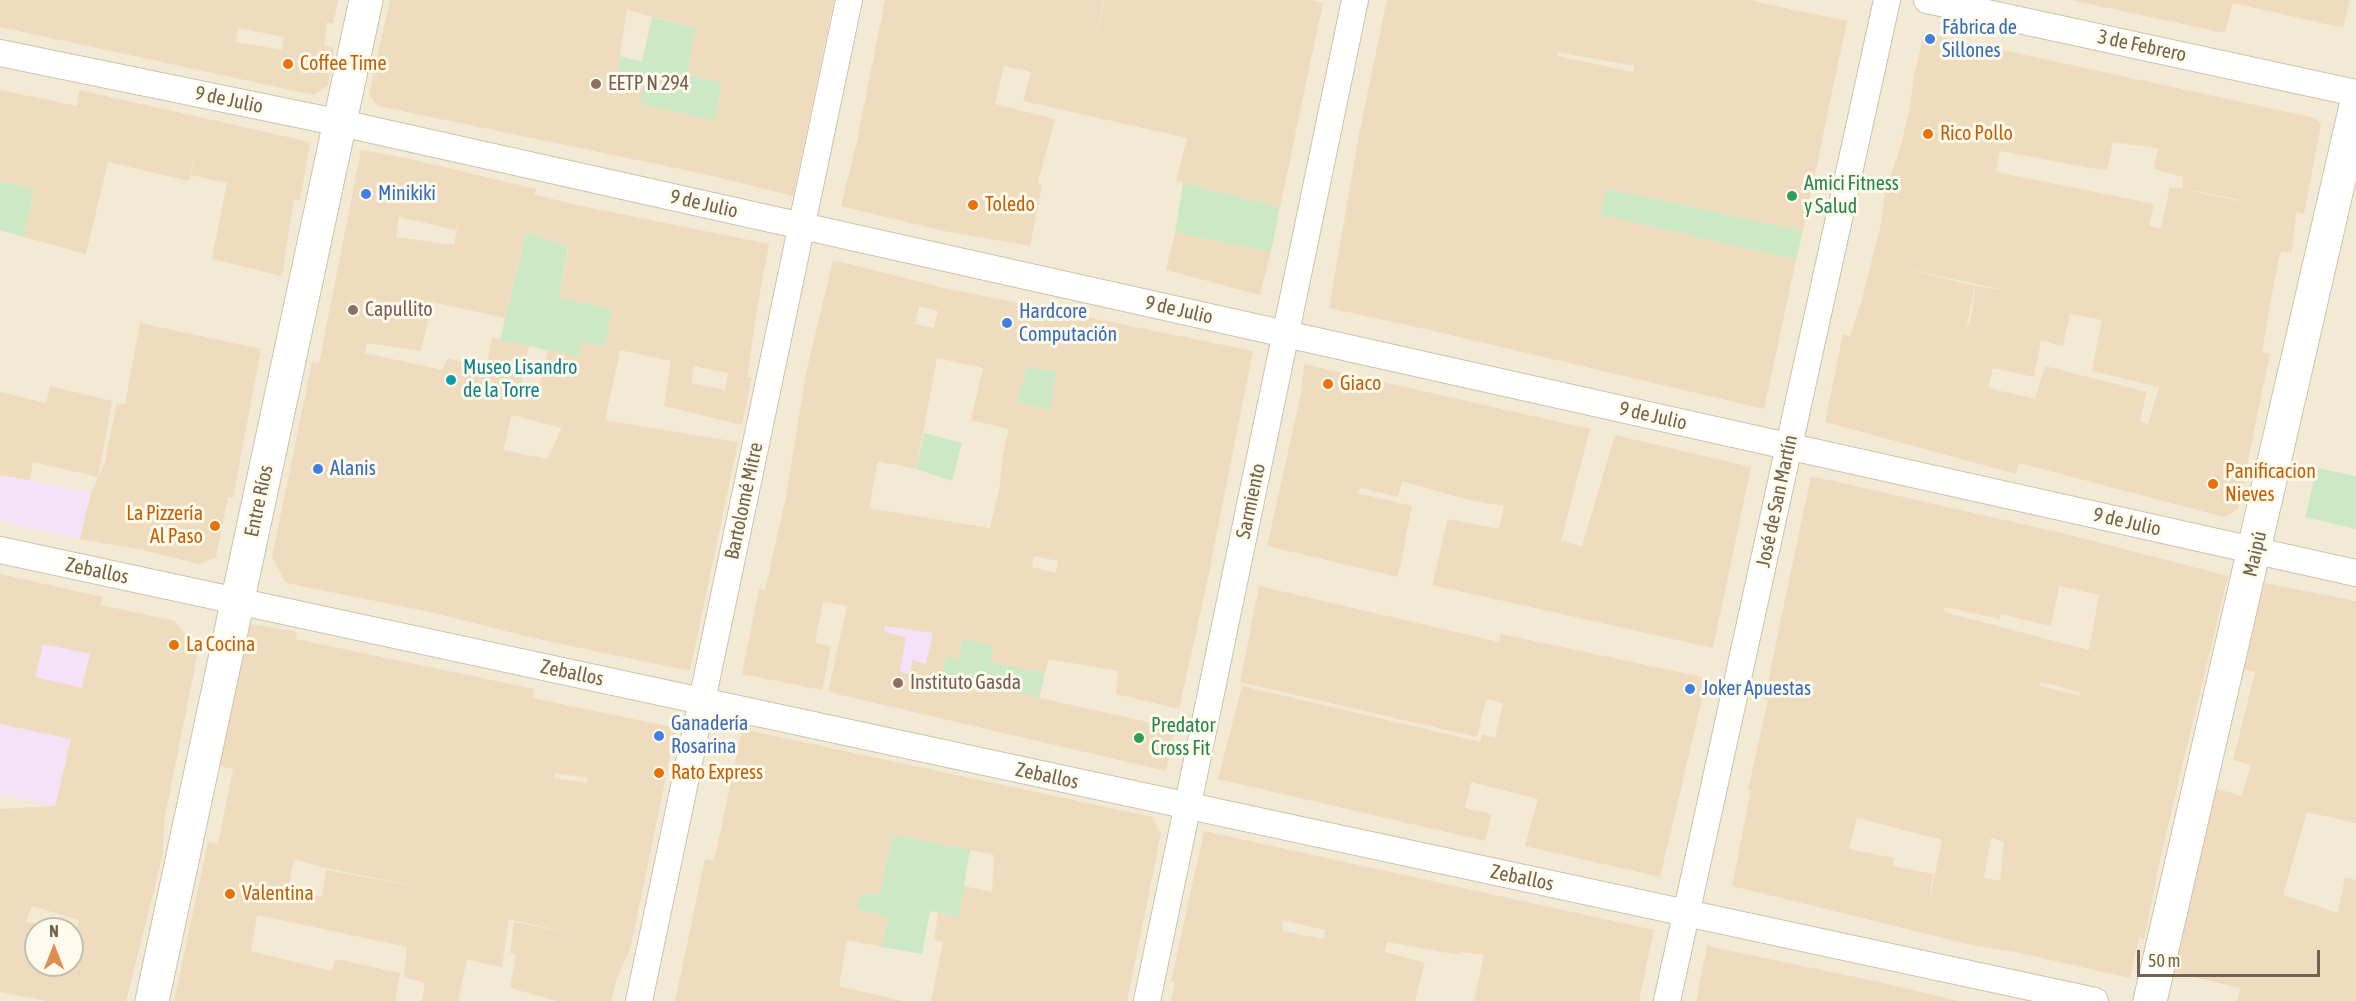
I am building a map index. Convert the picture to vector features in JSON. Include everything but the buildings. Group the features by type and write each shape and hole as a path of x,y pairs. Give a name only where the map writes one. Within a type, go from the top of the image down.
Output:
{"main road":[{"name":"Entre Ríos","path":"152,1001 366,0"},
{"name":"Maipú","path":"2150,1001 2356,106"}],"street":[{"name":"Bartolomé Mitre","path":"639,1001 849,0"},
{"name":"Sarmiento","path":"1147,1001 1355,0"},
{"name":"José de San Martín","path":"1666,1001 1887,0"},
{"name":"3 de Febrero","path":"1927,0 2356,93"},
{"name":"9 de Julio","path":"0,53 341,123 2356,573"},
{"name":"Zeballos","path":"0,550 2095,1001"}],"shaded area":[{"path":"0,0 2356,0 2356,1001 0,1001"},
{"path":"0,475 91,492 80,539 0,521"},
{"path":"0,574 102,597 55,806 0,794"},
{"name":"Instituto Gasda","path":"885,626 933,633 916,713 870,703"}],"green space":[{"path":"652,17 696,28 687,74 722,82 715,121 639,104 643,87 616,81 620,56 642,62"},
{"path":"0,181 34,189 24,237 0,230"},
{"path":"1183,183 1280,207 1271,252 1175,233"},
{"path":"1606,188 1803,231 1796,260 1600,215"},
{"path":"526,232 568,246 559,298 612,309 605,347 582,342 580,357 500,340"},
{"path":"1027,366 1056,371 1051,410 1016,402"},
{"path":"924,433 962,443 952,481 916,469"},
{"path":"2317,468 2356,476 2356,529 2305,517"},
{"path":"962,638 994,646 991,662 1045,673 1039,698 940,676 947,656 960,659"},
{"path":"893,834 970,850 959,917 930,911 922,954 882,947 888,917 856,909 861,892 879,895"}],"place":[{"name":"Fábrica de Sillones","path":"1930,39"},
{"name":"Coffee Time","path":"288,64"},
{"name":"EETP N 294","path":"596,84"},
{"name":"Rico Pollo","path":"1928,134"},
{"name":"Minikiki","path":"366,194"},
{"name":"Amici Fitness y Salud","path":"1792,196"},
{"name":"Toledo","path":"973,205"},
{"name":"Capullito","path":"353,310"},
{"name":"Hardcore Computación","path":"1007,323"},
{"name":"Museo Lisandro de la Torre","path":"451,380"},
{"name":"Giaco","path":"1328,384"},
{"name":"Alanis","path":"318,469"},
{"name":"Panificacion Nieves","path":"2213,484"},
{"name":"La Pizzería Al Paso","path":"215,526"},
{"name":"La Cocina","path":"174,645"},
{"name":"Instituto Gasda","path":"898,683"},
{"name":"Joker Apuestas","path":"1690,689"},
{"name":"Ganadería Rosarina","path":"659,736"},
{"name":"Predator Cross Fit","path":"1139,738"},
{"name":"Rato Express","path":"659,773"},
{"name":"Valentina","path":"230,894"}]}
